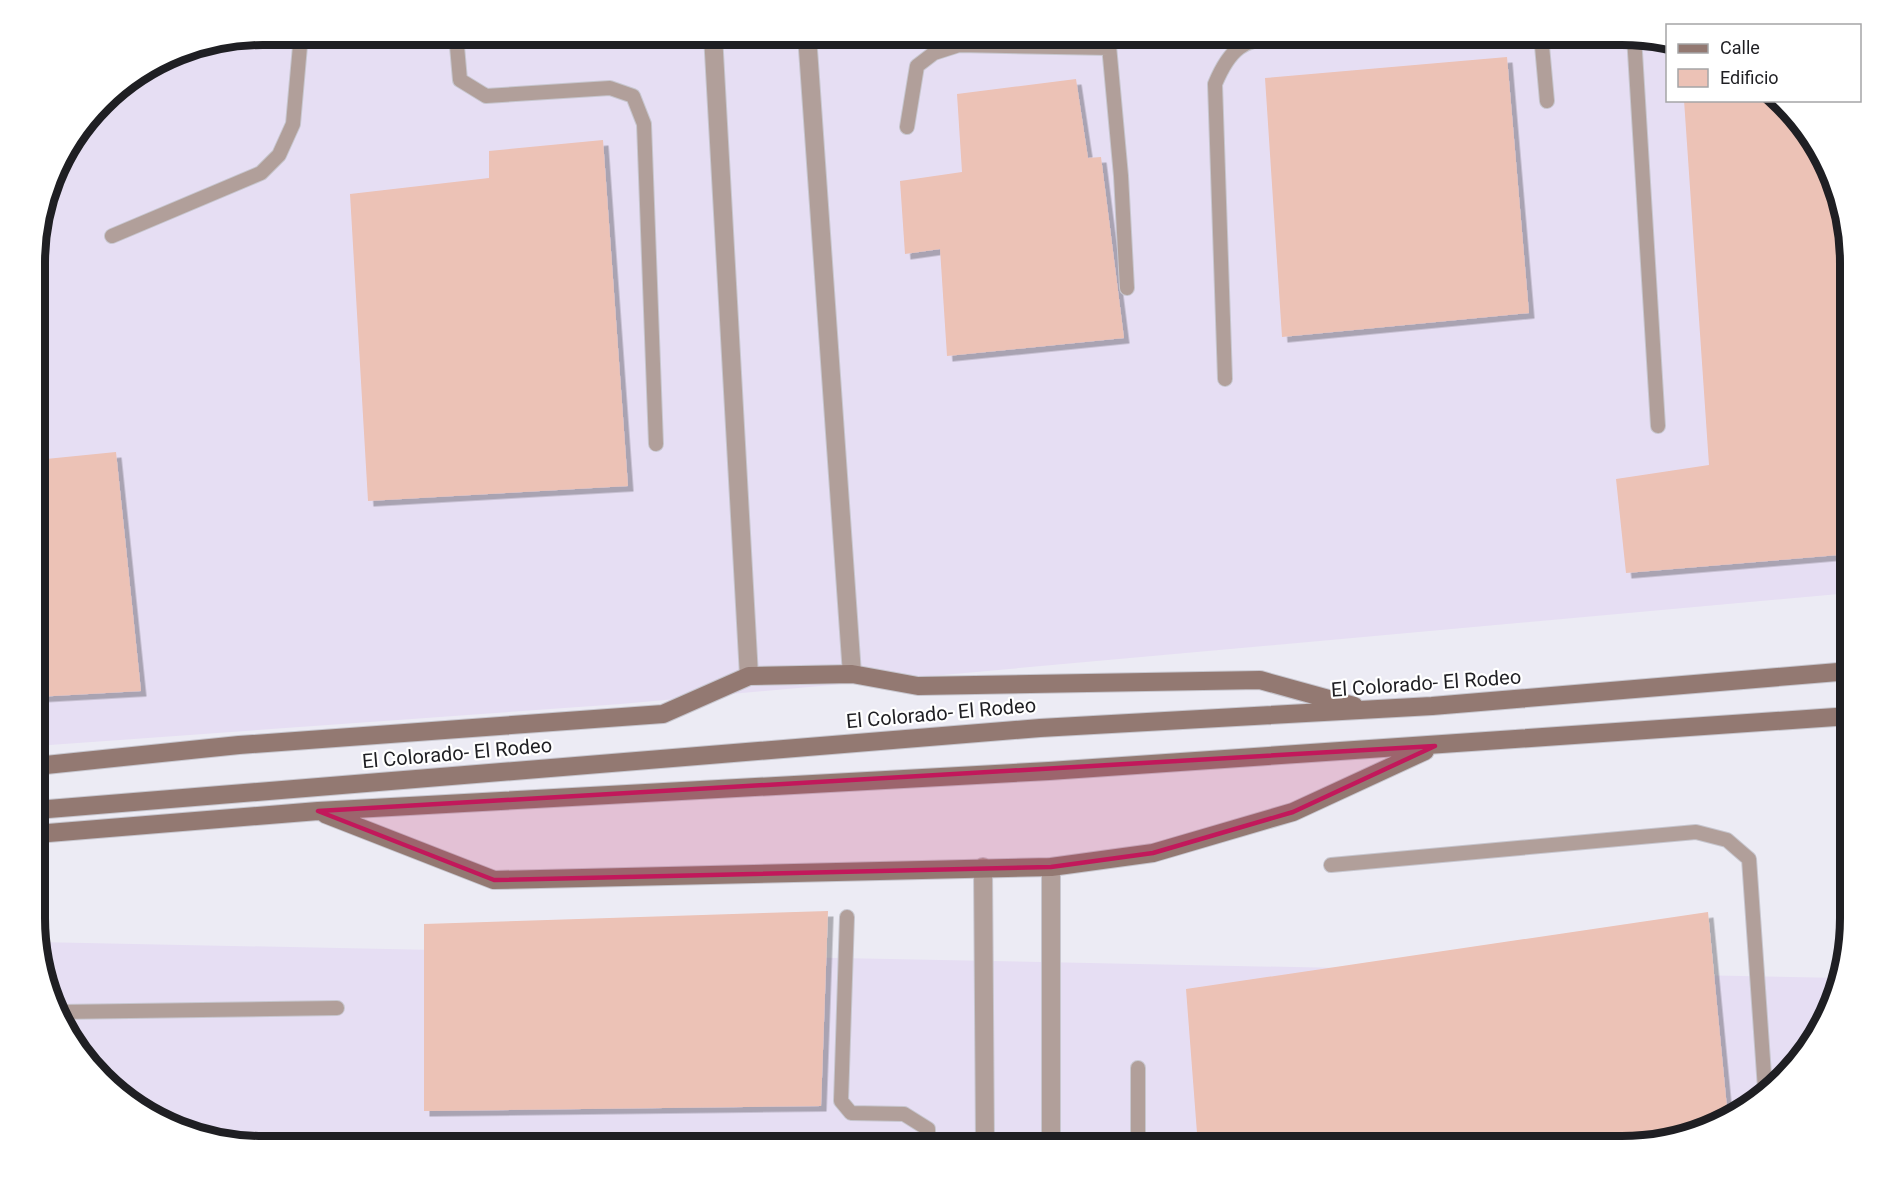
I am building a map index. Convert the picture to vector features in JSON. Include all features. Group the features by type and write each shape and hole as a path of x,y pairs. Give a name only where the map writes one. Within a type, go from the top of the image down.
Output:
{"main road":[{"name":"El Colorado- El Rodeo","path":"45,809 1040,728 1367,710 1840,672"},
{"path":"45,765 239,745 663,714 749,676 852,674 918,686 1260,680 1367,710"},
{"path":"45,833 318,811 1049,771 1840,717"},
{"path":"318,811 494,879 1051,867 1153,852 1293,812 1435,746"},
{"path":"45,844 111,828"}],"street":[{"path":"714,45 749,676"},
{"path":"808,45 852,674"},
{"path":"983,867 985,1136"},
{"path":"1051,867 1051,1136"}],"lane":[{"path":"112,236 261,173 279,155 293,124 301,45"},
{"path":"457,45 460,80 486,96 609,88 633,96 644,124 656,444"},
{"path":"907,127 917,66 934,52 959,45"},
{"path":"1108,45 1121,176 1127,288"},
{"path":"1225,379 1215,84 1226,59 1243,45"},
{"path":"1542,45 1547,101"},
{"path":"1635,45 1658,426"},
{"path":"1331,865 1696,832 1727,840 1749,859 1765,1083"},
{"path":"847,917 841,1101 851,1113 904,1114 928,1130 928,1136"},
{"path":"67,1012 337,1008"},
{"path":"1138,1068 1138,1136"}],"highlighted area":[{"path":"1435,746 1293,812 1153,853 1051,867 494,880 318,811"}],"shaded area":[{"path":"249,45 1636,45 1666,49 1666,102 1769,102 1795,130 1811,154 1823,180 1833,207 1840,249 1840,594 621,704 45,745 45,249 52,207 74,154 99,119 130,90 154,74 193,57 221,49"},
{"path":"46,942 1832,978 1811,1027 1795,1051 1755,1091 1731,1107 1692,1124 1664,1132 1636,1136 249,1136 207,1129 180,1119 154,1107 119,1082 90,1051 74,1027 52,974"}],"building":[{"path":"1507,57 1529,313 1282,337 1265,78"},
{"path":"1076,79 1088,158 1101,157 1124,338 947,356 940,249 905,254 900,181 962,172 957,94"},
{"path":"1684,102 1769,102 1795,130 1811,154 1828,193 1836,221 1840,249 1840,555 1626,573 1616,479 1709,465"},
{"path":"603,140 628,486 368,501 350,194 489,178 489,151"},
{"path":"116,452 141,691 45,696 45,459"},
{"path":"828,911 821,1106 424,1111 424,924"},
{"path":"1708,912 1727,1109 1678,1129 1636,1136 1197,1136 1186,989"}]}
